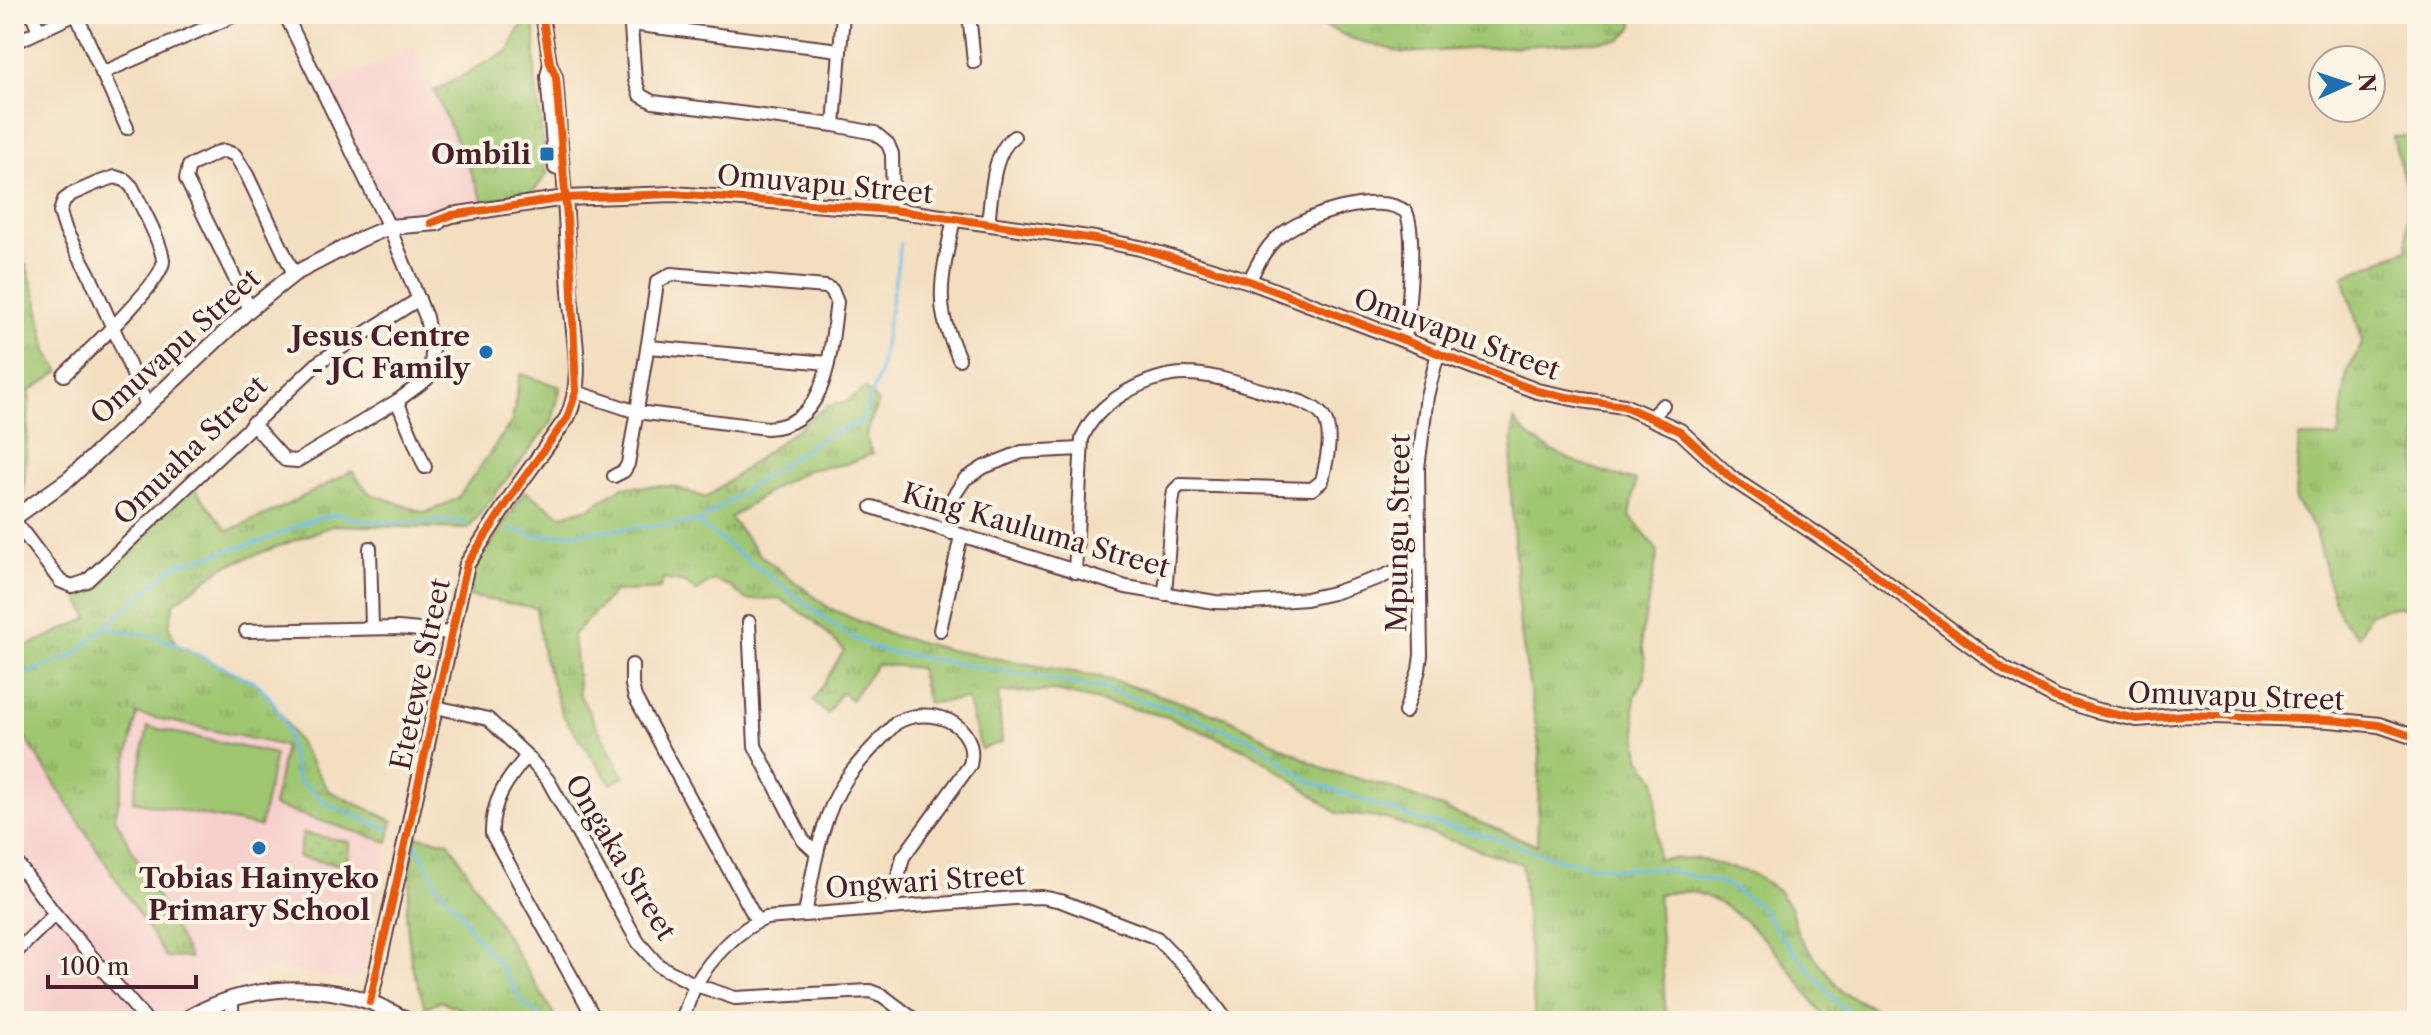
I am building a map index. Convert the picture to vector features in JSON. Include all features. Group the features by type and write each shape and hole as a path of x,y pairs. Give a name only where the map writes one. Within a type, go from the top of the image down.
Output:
{"street":[{"path":"32,14 39,31"},
{"path":"14,43 76,14 127,128"},
{"path":"102,73 238,14"},
{"path":"252,423 285,460 297,461 397,401 427,379 431,372 430,334 419,299 389,227 285,14"},
{"name":"Etetewe Street","path":"370,1002 467,564 567,418 576,392 570,287 564,272 562,203 547,76 550,63 542,14"},
{"path":"834,125 843,14"},
{"path":"969,14 974,62"},
{"path":"839,50 631,19 636,88 640,95 653,102 875,133 888,144 893,163 893,210"},
{"path":"988,223 1001,151 1006,142 1014,137"},
{"path":"250,309 186,179 189,166 219,152 235,155 294,274"},
{"path":"64,375 112,326 160,275 163,259 132,187 125,180 115,177 72,194 64,200 60,212 66,231 89,274 112,326 136,386 147,404"},
{"name":"Omuvapu Street","path":"14,519 69,479 250,309 294,274 389,227 455,224 562,203 627,199 639,195 673,194 893,210 1140,248 1249,281 1537,391 1624,406 1651,417 1680,431 1731,478 1857,561 2005,670 2055,697 2137,719 2186,715 2331,720 2379,725 2417,738"},
{"path":"1249,281 1261,255 1278,236 1313,217 1342,208 1371,204 1394,206 1406,212 1411,231 1405,340"},
{"path":"954,218 944,270 943,295 944,318 959,359"},
{"path":"576,392 637,412 767,428 781,427 798,417 823,387 837,302 832,290 671,274 657,282 649,347 637,412 628,464 624,471 614,476"},
{"name":"Omuaha Street","path":"14,519 60,581 65,585 79,585 109,561 319,362 419,299"},
{"path":"649,347 828,363"},
{"name":"Mpungu Street","path":"1405,712 1421,655 1418,468 1421,432 1438,353"},
{"path":"1075,572 1080,449 1087,426 1112,402 1132,389 1171,376 1188,374 1222,379 1314,408 1327,426 1328,448 1322,481 1312,489 1180,485 1174,491 1165,594"},
{"path":"397,401 425,467"},
{"path":"1651,417 1663,405"},
{"path":"940,630 956,534 953,497 965,479 984,467 1022,452 1080,449"},
{"name":"King Kauluma Street","path":"872,507 1141,591 1215,602 1306,599 1371,580 1420,560"},
{"path":"370,548 372,628"},
{"path":"749,622 755,746 803,840 817,853"},
{"path":"246,631 398,628 451,633"},
{"path":"632,665 635,697 757,921 718,955 696,985 682,1021"},
{"name":"Ongaka Street","path":"436,707 488,719 548,780 638,942 658,965 696,985 735,998 870,991 883,996 916,1021"},
{"path":"805,914 817,853 829,813 844,781 896,723 905,718 934,715 953,723 967,738 971,745 970,765 903,857 891,907"},
{"path":"527,756 500,792 493,813 492,834 596,1021"},
{"path":"14,859 55,914 147,1021"},
{"name":"Ongwari Street","path":"757,921 779,916 1014,898 1042,897 1061,901 1157,938 1193,975 1227,1021"},
{"path":"14,954 55,914"},
{"path":"183,1021 212,1005 232,999 304,989 370,1002 409,1021"},
{"path":"232,999 232,1021"}],"shaded area":[{"path":"414,47 484,202 388,225 325,87"},
{"name":"Tobias Hainyeko Primary School","path":"136,714 285,746 273,806 388,842 362,974 351,981 275,967 223,983 232,999 183,1021 14,1021 14,720 166,957 190,958 115,818"}],"green space":[{"path":"1297,14 1633,14 1633,27 1621,40 1404,53 1353,39"},
{"path":"535,16 535,76 547,174 533,192 484,202 434,91 510,50 518,30"},
{"path":"2417,136 2417,610 2393,607 2369,614 2358,637 2340,617 2314,528 2295,501 2299,437 2338,437 2347,372 2363,342 2343,276 2407,249 2407,192 2393,137"},
{"path":"26,265 37,299 47,352 60,371 30,391 23,499 14,503 15,267"},
{"path":"520,374 561,387 552,421 468,529 335,525 223,567 174,603 169,627 176,644 258,684 272,700 329,791 393,821 388,842 273,806 285,746 137,714 115,818 190,958 166,957 14,720 14,652 89,618 72,586 79,585 190,483 228,531 352,471 369,493 425,513 457,499 512,421"},
{"path":"865,388 878,403 866,433 873,454 846,464 808,470 780,484 730,518 760,555 829,608 888,634 949,650 1101,677 1147,691 1230,719 1324,769 1389,787 1537,845 1540,752 1520,627 1510,481 1514,420 1537,442 1552,451 1636,481 1630,516 1658,551 1641,638 1645,677 1635,697 1634,711 1640,757 1656,780 1657,859 1695,858 1751,873 1778,891 1791,909 1798,935 1843,993 1893,1018 1890,1021 1825,1019 1770,945 1752,928 1716,901 1696,893 1682,892 1658,894 1666,1019 1535,1021 1522,864 1386,819 1337,813 1253,753 1168,717 1055,691 998,693 1002,742 981,749 967,699 928,703 919,668 877,664 851,700 841,692 827,714 813,701 844,650 813,620 779,598 747,600 728,585 713,580 696,592 686,583 663,579 660,589 614,592 573,635 579,694 624,776 611,784 562,714 543,654 536,608 467,596 476,567 525,491 561,515 590,508 622,487 672,486 706,498 827,406 845,403"},
{"path":"148,727 275,754 260,827 133,801"},
{"path":"303,833 350,842 346,866 298,857"},
{"path":"416,836 449,842 558,1021 477,1021 472,1014 441,1001 425,1007 411,962 406,913 411,880 409,871"}],"waterway":[{"path":"508,529 539,536 698,522 820,439 862,421 879,375 901,244"},
{"path":"14,678 73,656 175,565 261,541 314,519 340,514 359,520 390,523 467,523"},
{"path":"698,522 846,634 879,650 1105,689 1172,709 1256,742 1309,781 1422,821 1492,837 1561,860 1618,869 1658,868 1726,884 1760,906 1839,1005 1870,1020"},
{"path":"107,628 155,636 258,684 284,721 297,779 329,805 390,830"},
{"path":"416,844 440,890 461,912 470,929 502,968 524,1005 537,1012 542,1021"}],"cycle path":[{"path":"370,1002 467,564 567,418 576,392 571,270 556,77 550,63 542,14"},
{"path":"431,223 452,215 565,198 673,194 893,210 1140,248 1249,281 1537,391 1624,406 1680,431 1731,478 1857,561 2005,670 2055,697 2137,719 2186,715 2331,720 2379,725 2417,738"}],"place":[{"name":"Ombili","path":"547,154"},
{"name":"Jesus Centre - JC Family","path":"486,352"},
{"name":"Tobias Hainyeko Primary School","path":"259,848"}]}
